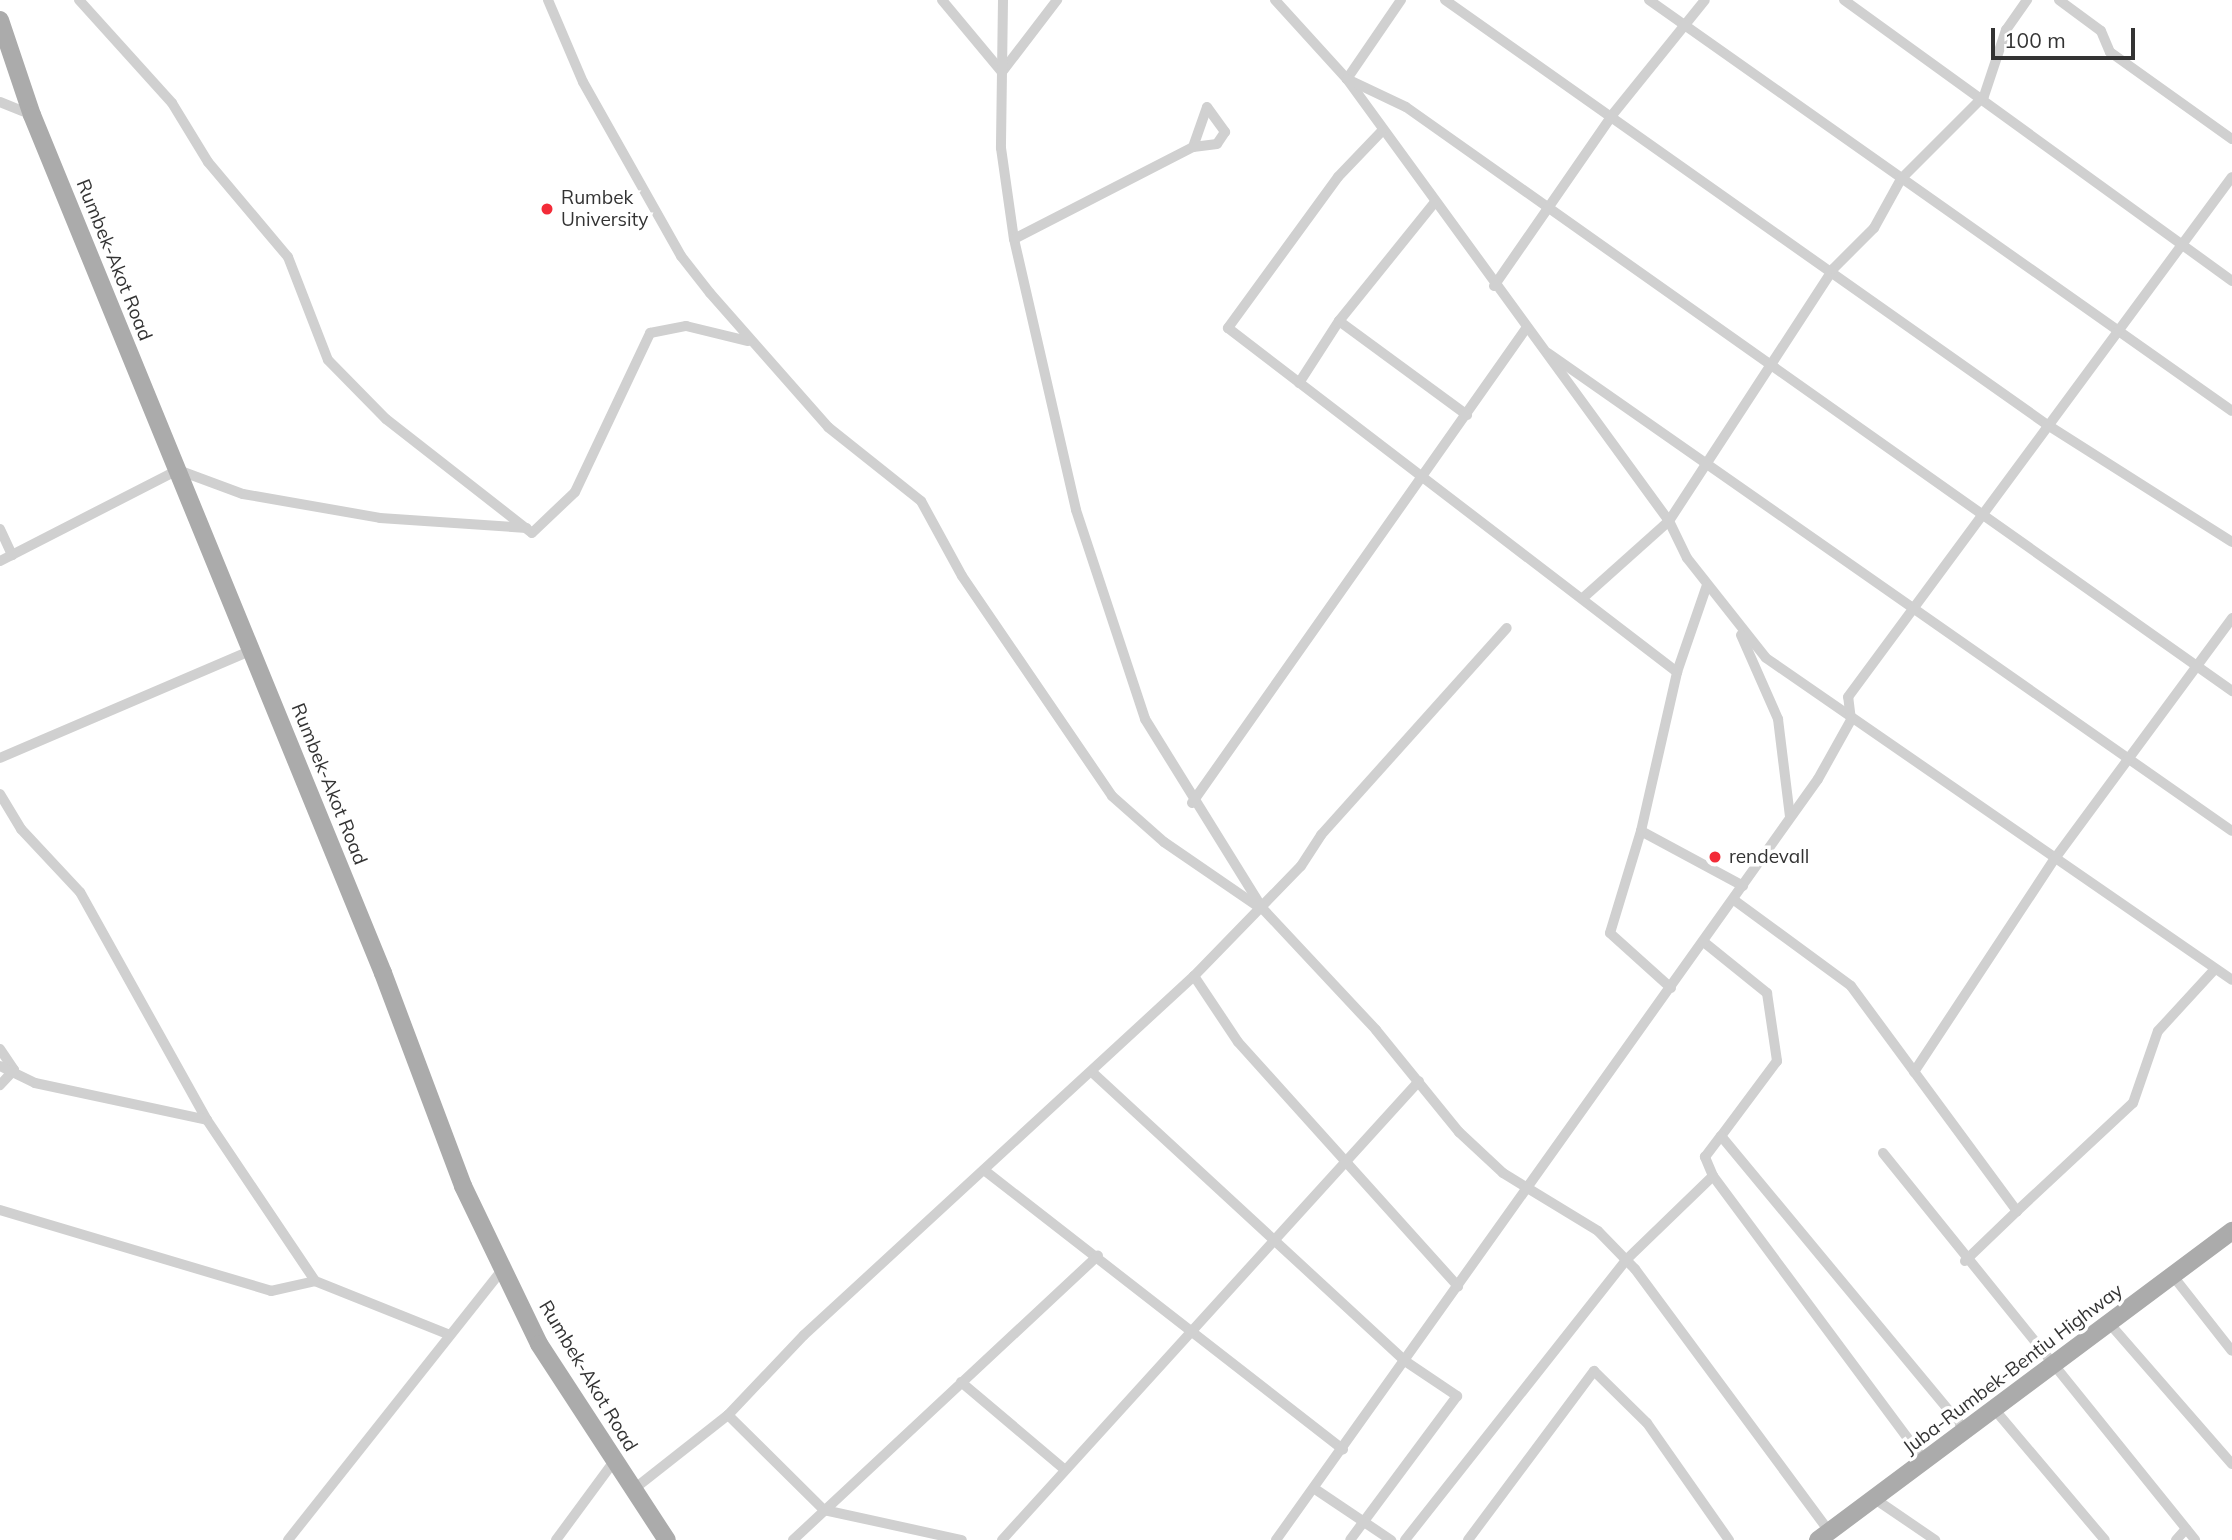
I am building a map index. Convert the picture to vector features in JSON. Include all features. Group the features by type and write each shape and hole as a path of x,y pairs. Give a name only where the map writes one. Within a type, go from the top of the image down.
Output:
{"main road":[{"name":"Rumbek-Akot Road","path":"0,20 32,115 252,650 463,1186 539,1343 667,1540"},
{"name":"Juba-Rumbek-Bentiu Highway","path":"1824,1536 2231,1233"}],"street":[{"path":"79,0 88,4 172,103 208,162 288,257 328,360 386,419 532,533 575,492 650,333 686,326 748,341"},
{"path":"548,0 583,82 681,256 748,341 828,427 921,501 962,576 1112,796 1164,842 1262,908"},
{"path":"942,0 1002,72"},
{"path":"1003,0 1001,148 1013,239 1069,484 1126,676 1192,803 1262,908 1503,1172 1530,1184 1598,1231 1626,1260 1824,1536"},
{"path":"1002,72 1057,0"},
{"path":"1275,0 1347,79 1381,132 1669,521 1707,585 1766,659 2232,981"},
{"path":"1347,79 1401,0"},
{"path":"1445,0 1833,269 2046,424 2232,541"},
{"path":"1648,0 2232,411"},
{"path":"1494,286 1613,114 1705,0"},
{"path":"1844,0 1984,96 2180,246 2232,282"},
{"path":"1584,597 1669,521 1767,362 1833,269 1874,228 1901,179 1984,96 2006,30 2027,0"},
{"path":"2059,0 2101,31 2110,52 2232,139"},
{"path":"1347,79 1406,107 2232,691"},
{"path":"0,102 32,115"},
{"path":"1381,132 1338,177 1228,328 1426,475 1677,672"},
{"path":"1013,239 1193,148"},
{"path":"1276,1540 1705,943 1790,819 1851,720 1848,698 2114,330 2232,177"},
{"path":"1299,383 1339,321 1435,202"},
{"path":"1339,321 1467,415"},
{"path":"1192,803 1426,475 1527,327"},
{"path":"1545,352 1573,365 1912,609 2128,756 2232,831"},
{"path":"0,561 178,470 243,494 380,518 527,528"},
{"path":"0,529 12,555"},
{"path":"1671,988 1610,933 1641,831 1677,672 1707,585"},
{"path":"1914,1072 2056,857 2193,664 2232,618"},
{"path":"1737,625 1778,719 1790,819"},
{"path":"634,1489 728,1415 804,1335 1093,1073 1194,976 1262,908 1507,628"},
{"path":"0,758 252,650"},
{"path":"0,794 21,829 79,892 207,1120 315,1281 450,1335"},
{"path":"1641,831 1743,886"},
{"path":"1734,901 1851,986 2017,1211"},
{"path":"1705,943 1767,993 1777,1061 1705,1157 1713,1176 1925,1461"},
{"path":"1965,1261 2133,1103 2158,1031 2215,969"},
{"path":"1194,976 1238,1042 1458,1286"},
{"path":"0,1049 13,1070"},
{"path":"0,1066 35,1083 207,1120"},
{"path":"0,1084 13,1070"},
{"path":"1093,1073 1405,1361 1457,1396 1350,1540"},
{"path":"1002,1540 1419,1081"},
{"path":"1721,1136 1966,1431"},
{"path":"1883,1153 1965,1261 2195,1540"},
{"path":"984,1170 1343,1449"},
{"path":"1405,1540 1626,1260 1713,1176"},
{"path":"0,1210 271,1291 315,1281"},
{"path":"793,1540 1098,1256"},
{"path":"288,1540 503,1269"},
{"path":"2173,1276 2232,1351"},
{"path":"2109,1323 2232,1464"},
{"path":"1468,1540 1594,1371 1647,1423 1729,1540"},
{"path":"961,1382 1065,1470"},
{"path":"1995,1410 2105,1540"},
{"path":"728,1415 824,1510 962,1540"},
{"path":"556,1540 615,1460"},
{"path":"1315,1489 1366,1520 1391,1540"},
{"path":"1875,1499 1935,1540"},
{"path":"2176,1540 2186,1528"}],"place":[{"name":"Rumbek University","path":"547,209"},
{"name":"rendevall","path":"1715,857"}]}
